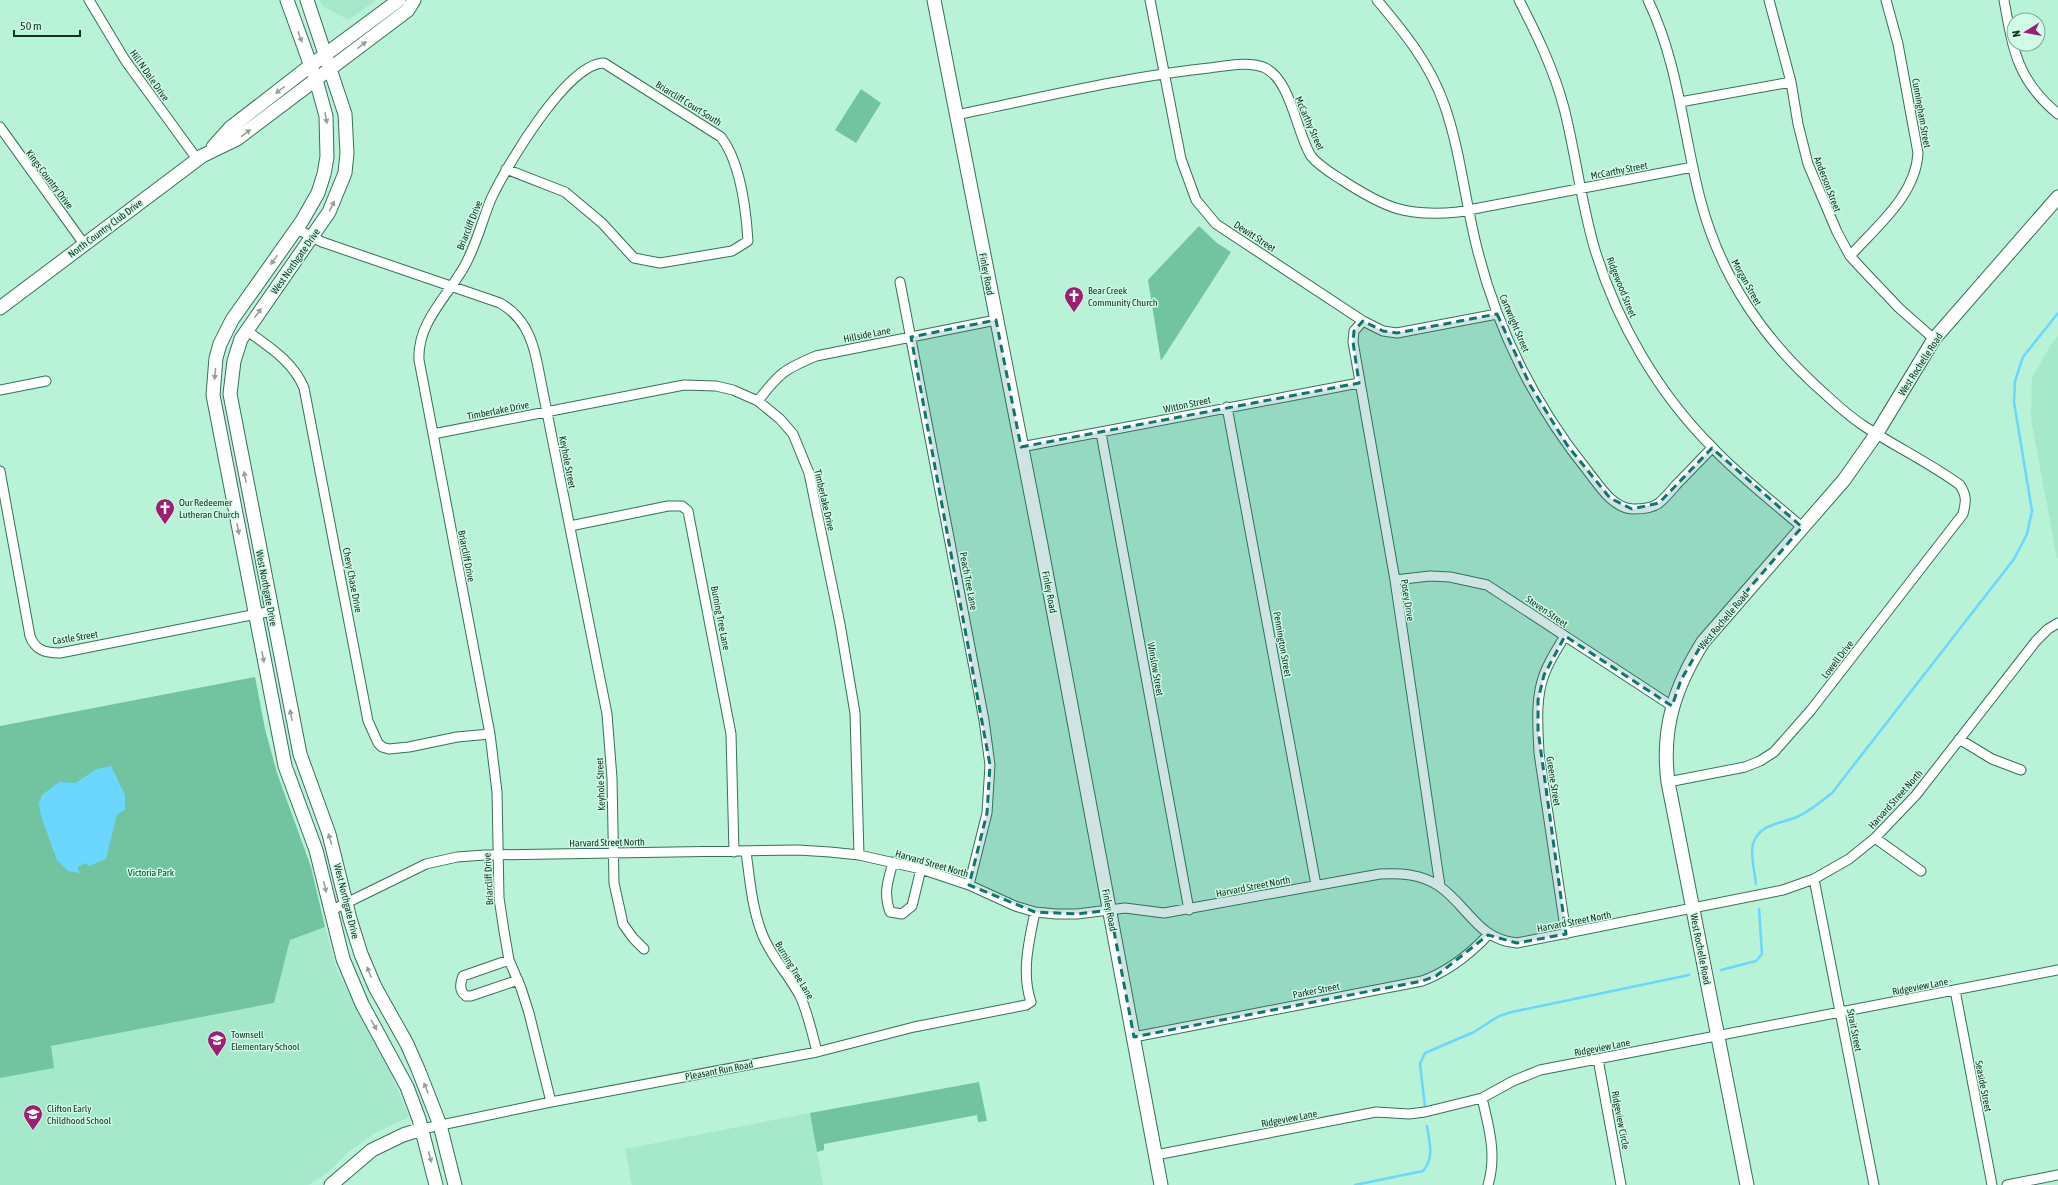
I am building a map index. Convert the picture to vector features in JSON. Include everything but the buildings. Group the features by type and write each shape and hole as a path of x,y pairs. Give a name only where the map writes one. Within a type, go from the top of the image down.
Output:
{"street":[{"name":"Hill N Dale Drive","path":"89,0 125,60 197,159"},
{"name":"West Northgate Drive","path":"287,0 316,80 326,116 327,157 318,193 296,229 232,320 220,344 214,371 213,395 285,766 316,850 330,911 346,965 362,1004 406,1087 422,1129 436,1185"},
{"name":"West Northgate Drive","path":"307,0 331,69 346,125 345,173 329,212 246,330 237,348 231,378 230,394 300,754 332,845 346,904 361,954 375,987 407,1044 440,1125 455,1185"},
{"name":"North Country Club Drive","path":"211,150 230,128 399,0"},
{"name":"North Country Club Drive","path":"0,308 197,159 211,150 237,139 408,10 414,0"},
{"name":"Finley Road","path":"934,0 1041,545 1161,1185"},
{"name":"Dewitt Street","path":"1150,0 1181,159 1190,188 1216,224 1363,321 1383,331 1397,333 1497,314"},
{"name":"Cartwright Street","path":"1377,0 1406,34 1429,71 1444,104 1478,253 1497,314 1530,386 1567,445 1610,498 1622,507 1632,509 1647,508 1659,503 1712,448"},
{"name":"Ridgewood Street","path":"1519,0 1536,34 1554,77 1564,107 1580,188 1595,250 1616,307 1640,352 1659,382 1712,448 1802,527"},
{"name":"Morgan Street","path":"1648,0 1659,23 1668,50 1680,102 1692,167 1701,202 1716,245 1734,283 1755,319 1778,349 1804,376 1864,426 1960,486"},
{"name":"Anderson Street","path":"1769,0 1791,82 1798,124 1808,164 1831,220 1850,256 1899,308 1934,339"},
{"name":"Cunningham Street","path":"1850,256 1906,193 1918,166 1918,153 1898,44 1886,0"},
{"path":"2004,0 2012,42 2022,71 2034,91 2058,114"},
{"name":"Briarcliff Drive","path":"551,1102 530,1013 509,960 499,898 497,792 490,734 419,360 419,348 423,332 464,266 491,199 506,169 532,128 565,88 584,72 598,63"},
{"name":"Briarcliff Court South","path":"506,169 565,192 602,223 634,258 660,263 732,252 748,241 736,165 728,145 721,136 604,63 598,63"},
{"name":"McCarthy Street","path":"956,115 1164,73 1245,64 1262,67 1269,70 1281,83 1309,150 1321,166 1364,194 1387,206 1422,214 1468,210 1692,167"},
{"path":"1680,102 1791,82"},
{"name":"Kings Country Drive","path":"0,127 84,244"},
{"name":"West Rochelle Road","path":"1747,1185 1668,782 1666,751 1672,706 1681,680 1703,642 1844,480 1877,433 1934,339 2058,197"},
{"name":"Keyhole Street","path":"296,229 312,238 500,303 509,308 525,325 534,348 607,714 612,778 612,854 614,883 623,924 633,938 644,949"},
{"name":"Peach Tree Lane","path":"900,282 984,720 990,765 987,813 969,885"},
{"name":"Hillside Lane","path":"758,401 774,380 789,367 816,356 996,320"},
{"name":"Posey Drive","path":"1363,321 1354,332 1353,342 1359,384 1394,580 1440,886"},
{"name":"Chevy Chase Drive","path":"246,330 286,360 295,369 304,388 368,720 378,744 382,747 397,749 457,737 490,734"},
{"path":"0,390 46,381"},
{"name":"Witton Street","path":"1021,447 1101,433 1227,407 1359,384"},
{"name":"Timberlake Drive","path":"433,434 684,385 716,386 733,390 758,401 780,420 793,434 809,473 840,624 855,713 859,855"},
{"name":"Pennington Street","path":"1227,407 1316,885"},
{"path":"220,435 236,431"},
{"name":"Winslow Street","path":"1101,433 1189,910"},
{"name":"Castle Street","path":"0,471 30,636 33,643 43,651 60,652 272,611"},
{"name":"Lowell Drive","path":"1668,782 1745,767 1760,761 1774,752 1811,710 1963,514 1967,500 1966,493 1960,486"},
{"name":"Burning Tree Lane","path":"570,526 668,506 682,506 688,511 731,734 734,852"},
{"name":"Steven Street","path":"1394,580 1430,576 1450,577 1487,585 1672,706"},
{"name":"Harvard Street North","path":"330,911 426,864 457,857 497,854 612,854 798,850 859,855 893,862 921,869 969,885 1015,906 1035,912 1077,914 1125,908 1164,913 1189,910 1316,885 1380,874 1399,873 1418,876 1440,886 1488,935 1506,942 1517,943 1761,895 1814,879 1849,859 1875,838 1916,795 2036,641 2048,629 2058,623"},
{"name":"Greene Street","path":"1565,636 1544,675 1538,700 1538,730 1539,753 1566,934"},
{"path":"1959,740 1992,759 2022,770"},
{"path":"1875,838 1921,871"},
{"name":"Burning Tree Lane","path":"746,852 757,917 763,935 770,951 800,996 807,1014 817,1052"},
{"path":"893,862 888,882 886,900 890,912 902,914 912,906 921,869"},
{"name":"Strait Street","path":"1814,879 1874,1185"},
{"name":"Pleasant Run Road","path":"331,1185 372,1150 404,1134 422,1129 551,1102 817,1052 914,1027 1026,1005 1031,1002 1026,980 1028,944 1035,912"},
{"name":"Parker Street","path":"1134,1037 1422,981 1436,976 1459,960 1488,935"},
{"path":"509,960 463,976 460,982 461,990 466,996 472,996 518,980"},
{"name":"Ridgeview Lane","path":"1156,1155 1376,1112 1409,1114 1425,1112 1482,1098 1513,1081 1540,1070 2058,970"},
{"name":"Seaside Street","path":"1955,990 1992,1185"},
{"name":"Ridgeview Circle","path":"1598,1059 1621,1185"},
{"path":"1482,1098 1491,1133 1493,1154 1488,1185"},
{"path":"2007,1185 2058,1175"}],"highlighted area":[{"path":"1497,314 1530,385 1567,445 1610,498 1632,509 1659,503 1712,448 1802,527 1703,642 1681,680 1672,706 1565,636 1544,675 1538,700 1538,730 1566,934 1517,943 1488,935 1436,976 1422,981 1134,1037 1110,910 1077,914 1035,912 969,885 987,813 990,765 911,337 996,320 1021,447 1359,383 1353,342 1354,331 1363,321 1383,331 1397,333"}],"shaded area":[{"path":"320,0 376,0 349,20 322,6"},
{"path":"2058,336 2057,558 2031,419 2032,378 2050,346"},
{"name":"Townsell Elementary School","path":"325,927 337,971 391,1074 409,1117 373,1134 347,1153 327,1173 308,1185 0,1185 0,1078 54,1068 50,1046 274,1003 290,940"},
{"path":"810,1113 823,1185 632,1185 625,1149"}],"green space":[{"path":"861,89 881,103 856,143 835,130"},
{"path":"1199,226 1217,243 1231,252 1161,361 1148,280"},
{"name":"Victoria Park","path":"255,677 265,729 277,773 311,867 325,927 290,940 274,1003 51,1046 54,1068 0,1078 0,726"},
{"path":"979,1082 987,1121 978,1122 977,1115 824,1144 824,1150 817,1152 810,1113"}],"water":[{"path":"111,766 125,795 125,810 117,814 106,859 89,866 86,863 77,867 80,873 68,871 57,860 41,816 39,803 42,795 59,782 75,783 97,769"}],"waterway":[{"path":"1756,884 1752,854 1753,844 1756,837 1760,832 1772,825 1803,814 1832,793 2014,559 2027,534 2032,511 2014,402 2015,381 2023,357 2058,313"},
{"path":"1721,970 1756,961 1762,954 1759,909"},
{"path":"1425,1107 1420,1064 1425,1053 1474,1032 1499,1016 1512,1012 1689,975"},
{"path":"1355,1185 1423,1171 1427,1166 1430,1155 1427,1126"}],"place":[{"name":"Bear Creek Community Church","path":"1074,313"},
{"name":"Our Redeemer Lutheran Church","path":"165,525"},
{"name":"Townsell Elementary School","path":"217,1057"},
{"name":"Clifton Early Childhood School","path":"33,1131"}]}
